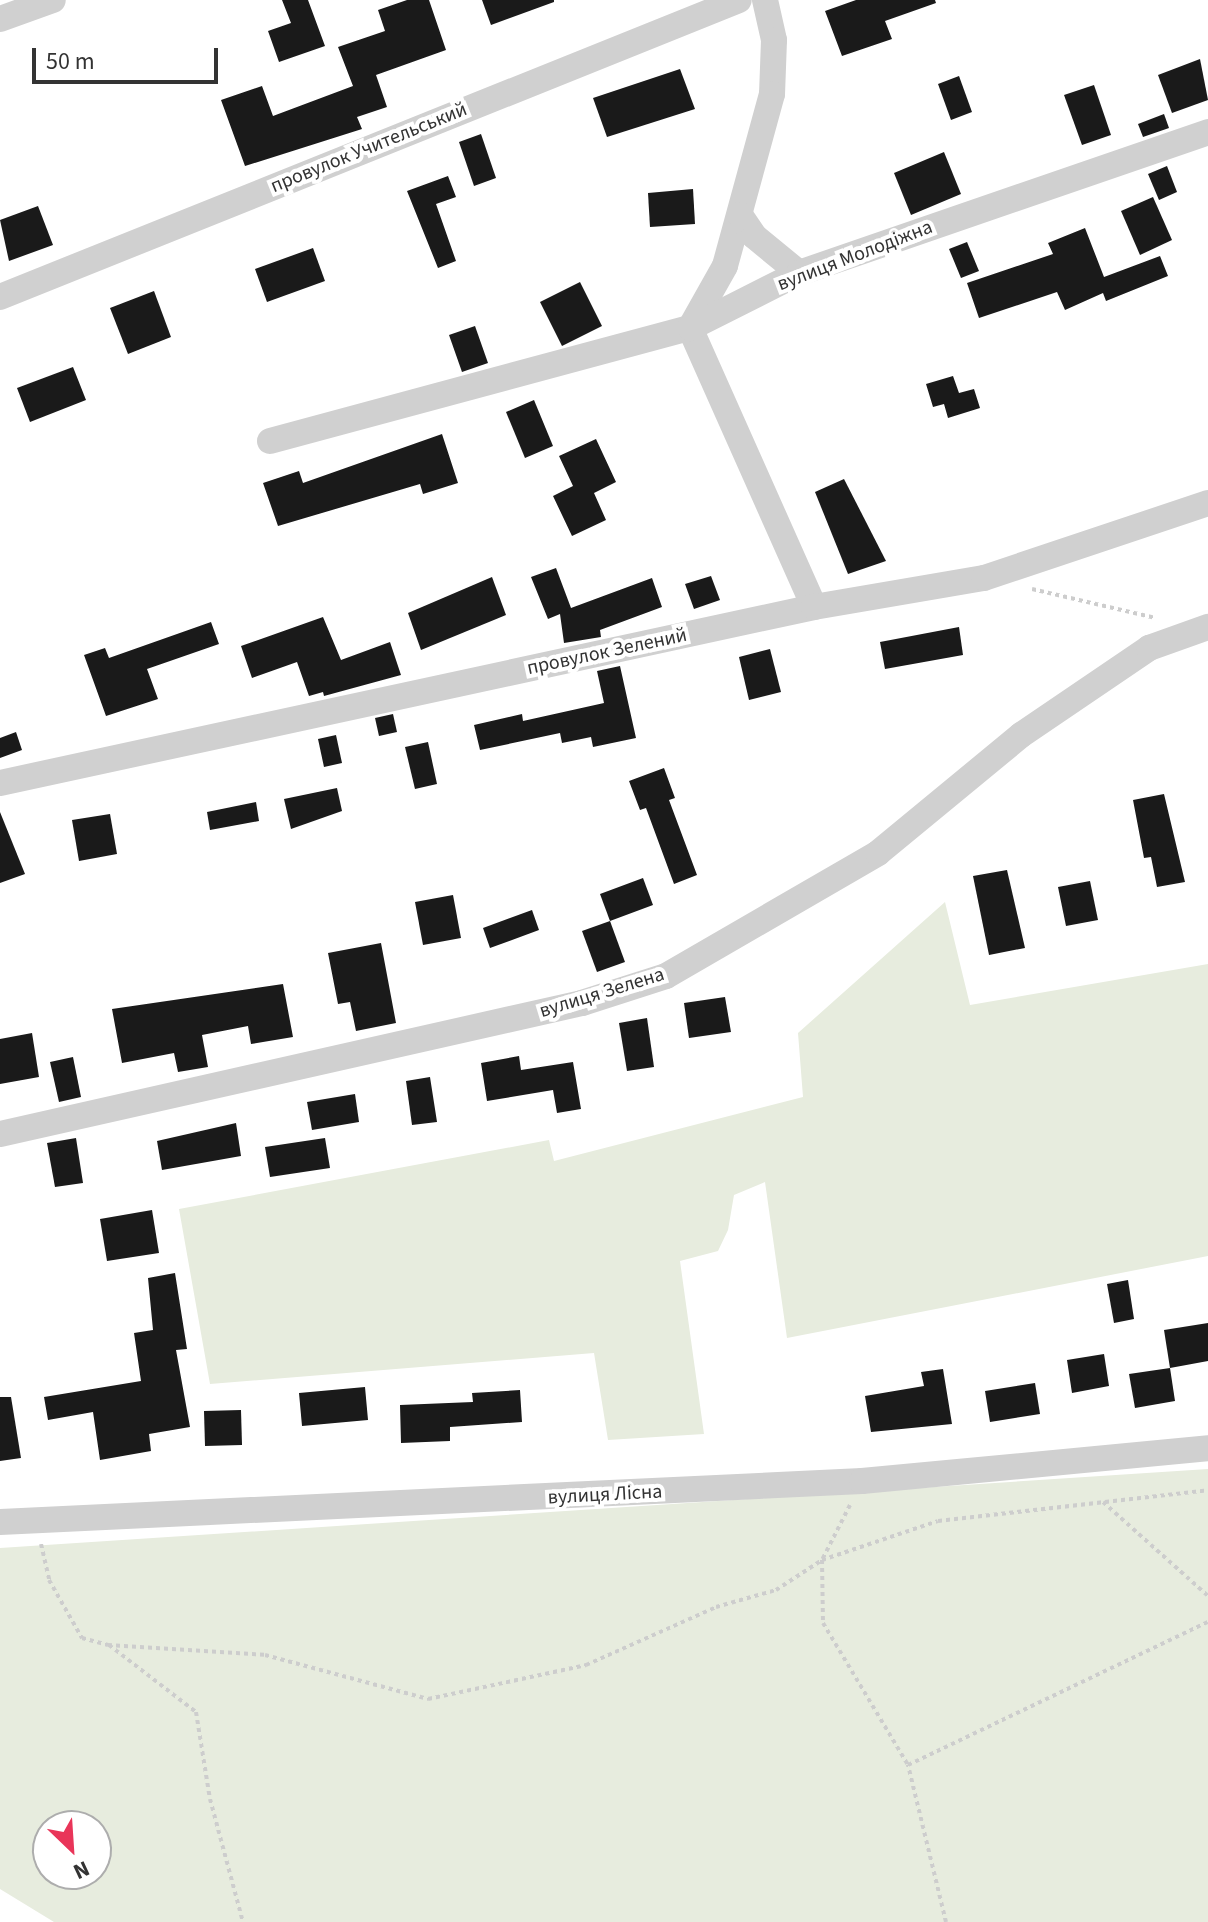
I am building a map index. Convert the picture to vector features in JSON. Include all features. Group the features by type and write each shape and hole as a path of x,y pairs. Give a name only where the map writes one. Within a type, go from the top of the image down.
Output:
{"street":[{"path":"0,19 53,0"},
{"name":"провулок Учительський","path":"0,297 739,0"},
{"path":"765,0 774,40 772,94 725,266 690,328 814,607"},
{"name":"вулиця Молодіжна","path":"270,441 690,328 799,273 1208,132"},
{"path":"740,215 754,236 799,273"},
{"name":"провулок Зелений","path":"0,783 814,607 984,578 1208,503"},
{"name":"вулиця Зелена","path":"0,1134 582,1003 666,976 878,853 1021,735 1149,648 1205,628"},
{"name":"вулиця Лісна","path":"0,1522 862,1481 1208,1448"}],"path":[{"path":"984,578 1205,628"},
{"path":"862,1481 822,1560 823,1623 908,1765 946,1922"},
{"path":"37,1522 49,1580 82,1638 108,1645 265,1655 428,1699 586,1665 716,1607 776,1590 822,1560 938,1521 1208,1490"},
{"path":"1103,1502 1208,1596"},
{"path":"908,1765 1208,1622"},
{"path":"108,1645 196,1712 210,1799 243,1922"}],"shaded area":[{"path":"945,902 970,1005 1208,964 1208,1256 787,1338 765,1182 734,1195 728,1230 718,1251 680,1261 704,1434 608,1440 594,1353 210,1384 179,1209 549,1140 554,1161 803,1097 798,1033"},
{"path":"1208,1469 1208,1922 54,1922 0,1889 0,1548"}],"building":[{"path":"282,0 308,0 325,46 279,62 268,31 291,23"},
{"path":"407,0 429,0 446,50 376,75 387,107 357,117 362,129 245,166 221,100 262,86 273,116 353,86 338,47 385,31 378,10"},
{"path":"482,0 554,0 554,2 491,25"},
{"path":"856,0 935,0 936,3 885,21 892,39 842,56 825,11"},
{"path":"1200,59 1208,100 1172,113 1158,75"},
{"path":"680,69 695,109 607,137 593,98"},
{"path":"959,76 972,112 951,120 938,84"},
{"path":"1094,85 1111,135 1082,145 1064,95"},
{"path":"1164,114 1169,128 1143,137 1138,124"},
{"path":"481,134 496,178 474,186 459,142"},
{"path":"944,152 961,194 911,215 894,173"},
{"path":"1167,166 1177,192 1159,200 1148,174"},
{"path":"448,176 456,197 436,204 456,261 438,268 407,191"},
{"path":"693,189 695,224 650,227 648,193"},
{"path":"1153,197 1172,240 1140,255 1121,211"},
{"path":"38,206 53,245 9,261 0,220"},
{"path":"1085,228 1104,277 1160,256 1168,276 1106,301 1103,293 1065,310 1057,292 979,318 967,283 1053,254 1048,243"},
{"path":"967,242 979,271 961,278 949,249"},
{"path":"313,248 325,281 267,302 255,269"},
{"path":"580,282 602,326 562,346 540,302"},
{"path":"154,291 171,337 128,354 110,308"},
{"path":"475,326 488,363 462,372 449,335"},
{"path":"73,367 86,400 30,422 17,388"},
{"path":"953,376 959,393 974,389 980,408 948,418 944,404 933,407 926,384"},
{"path":"534,400 553,446 525,458 506,412"},
{"path":"442,434 458,483 423,494 420,484 278,526 263,483 299,471 303,483"},
{"path":"596,439 616,482 594,493 606,520 572,536 553,496 573,486 559,456"},
{"path":"844,479 886,561 848,574 815,492"},
{"path":"556,568 571,608 652,578 662,607 600,630 601,637 564,643 560,614 548,619 531,577"},
{"path":"711,576 720,600 694,609 685,584"},
{"path":"492,577 506,615 421,650 408,613"},
{"path":"323,617 341,660 390,642 401,675 324,696 323,692 309,696 297,662 252,678 241,646"},
{"path":"211,622 219,644 147,669 158,699 106,716 84,655 105,648 109,658"},
{"path":"959,627 963,655 885,669 880,642"},
{"path":"770,649 781,692 749,700 739,657"},
{"path":"620,666 636,738 593,747 591,737 562,743 560,733 480,750 474,725 522,714 523,721 604,703 597,671"},
{"path":"393,714 397,732 379,736 375,718"},
{"path":"16,732 22,750 0,758 0,738"},
{"path":"336,735 342,763 324,767 318,739"},
{"path":"428,742 437,784 415,789 405,747"},
{"path":"664,768 675,798 669,800 697,875 674,884 646,808 640,810 629,781"},
{"path":"337,788 342,811 291,829 284,799"},
{"path":"1164,794 1185,882 1157,887 1151,857 1144,858 1133,800"},
{"path":"256,802 259,821 210,830 207,812"},
{"path":"0,812 25,874 0,883"},
{"path":"110,814 117,854 79,861 72,820"},
{"path":"1007,870 1025,948 989,955 973,876"},
{"path":"643,878 653,905 610,921 600,894"},
{"path":"1090,881 1098,920 1066,926 1058,887"},
{"path":"453,895 461,938 423,945 415,902"},
{"path":"532,910 539,930 490,948 483,928"},
{"path":"610,921 625,962 597,972 582,931"},
{"path":"381,943 396,1023 356,1031 350,1002 338,1004 328,953"},
{"path":"283,984 293,1037 251,1044 248,1026 202,1035 208,1067 178,1072 174,1053 122,1063 112,1009"},
{"path":"725,997 731,1032 689,1038 684,1003"},
{"path":"647,1018 654,1067 627,1071 619,1023"},
{"path":"32,1033 39,1077 0,1084 0,1039"},
{"path":"519,1056 521,1070 573,1062 581,1109 557,1113 553,1090 487,1101 481,1063"},
{"path":"73,1057 81,1097 59,1102 50,1062"},
{"path":"430,1077 437,1122 412,1125 406,1081"},
{"path":"355,1094 359,1122 312,1130 307,1102"},
{"path":"236,1123 241,1156 162,1170 157,1141"},
{"path":"76,1138 83,1183 55,1187 47,1143"},
{"path":"325,1138 330,1168 270,1177 265,1147"},
{"path":"152,1210 159,1253 107,1261 100,1219"},
{"path":"175,1273 187,1349 176,1350 190,1427 149,1434 151,1451 100,1460 93,1412 48,1420 44,1397 141,1381 134,1333 153,1330 148,1278"},
{"path":"1128,1280 1134,1319 1114,1323 1107,1284"},
{"path":"1208,1323 1208,1361 1170,1368 1164,1330"},
{"path":"1104,1354 1109,1386 1072,1393 1067,1360"},
{"path":"1170,1368 1175,1401 1135,1408 1129,1374"},
{"path":"943,1369 952,1424 871,1432 865,1396 924,1386 921,1372"},
{"path":"1035,1383 1040,1414 990,1422 985,1391"},
{"path":"365,1387 368,1420 302,1426 299,1393"},
{"path":"520,1390 522,1422 450,1427 450,1441 401,1443 400,1405 473,1402 472,1393"},
{"path":"0,1397 11,1397 21,1458 0,1461"},
{"path":"241,1410 242,1445 205,1446 204,1411"}]}
